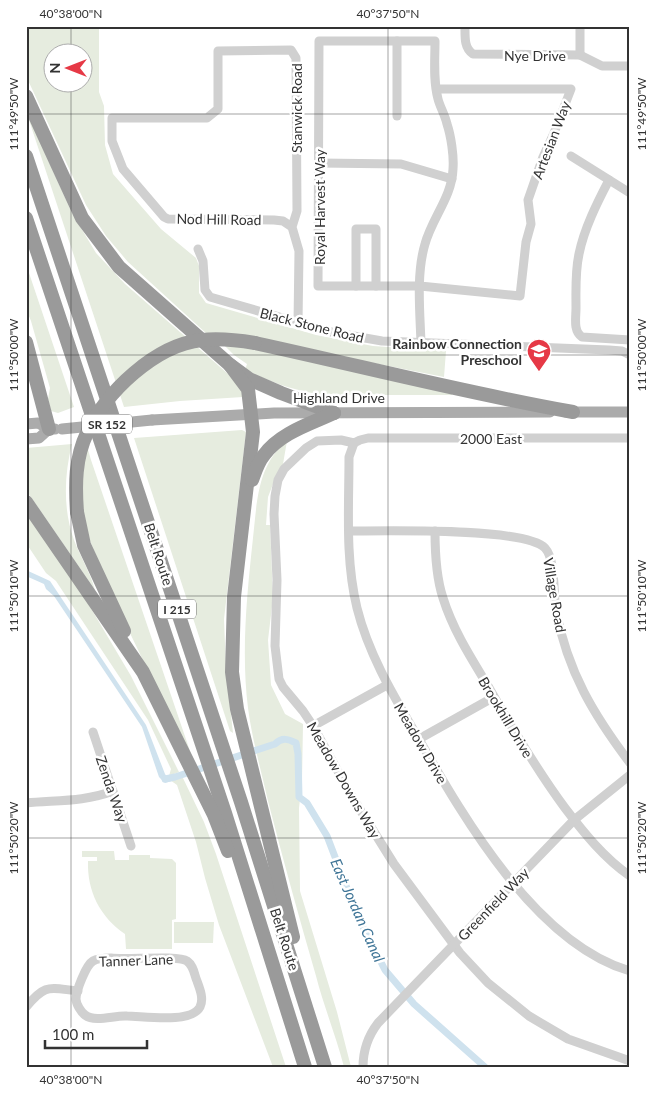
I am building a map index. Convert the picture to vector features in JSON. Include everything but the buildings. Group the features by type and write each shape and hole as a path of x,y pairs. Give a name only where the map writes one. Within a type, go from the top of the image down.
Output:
{"highway":[{"path":"26,96 82,218 119,267 230,365 249,379 334,413"},
{"name":"Belt Route","path":"26,156 241,802 325,1064"},
{"name":"Belt Route","path":"26,218 222,804 305,1067"},
{"path":"283,997 214,815 143,672 84,545 77,512 75,483 79,458 86,434 101,409 121,384 149,361 174,348 200,340 255,342 472,393 573,412"},
{"path":"26,342 55,429"},
{"path":"230,365 248,389 253,432 234,597 232,672 237,709 325,1064"},
{"path":"246,492 263,457 274,444 292,432 334,413"},
{"path":"26,502 143,672"}],"main road":[{"name":"Highland Drive","path":"26,439 39,438 55,429 252,413 630,412"},
{"name":"Highland Drive","path":"26,424 38,423 55,429"}],"street":[{"name":"Nye Drive","path":"465,26 465,39 469,52 479,55 580,55 602,66 630,66"},
{"path":"580,26 580,55"},
{"name":"Royal Harvest Way","path":"436,88 435,41 319,41 318,286 420,286 520,296"},
{"path":"397,41 397,116"},
{"name":"Stanwick Road","path":"112,118 207,118 218,109 218,51 291,50 296,58 296,211 292,227"},
{"path":"421,343 420,270 424,246 428,233 448,191 453,169 450,132 438,100 436,88"},
{"name":"Artesian Way","path":"436,88 571,89 543,157 528,200 531,224 526,242 520,296"},
{"name":"Nod Hill Road","path":"112,118 112,141 123,169 164,217 274,220 283,221 292,227"},
{"path":"570,156 630,193"},
{"path":"318,163 401,164 452,179"},
{"path":"609,180 579,254 576,273 576,326 578,334 587,338 630,340"},
{"path":"292,227 299,251 298,324"},
{"path":"356,286 356,229 376,229 376,286"},
{"name":"Black Stone Road","path":"198,249 203,262 206,294 214,299 298,324 363,338 421,343 609,350 622,351 630,355"},
{"name":"2000 East","path":"354,443 368,438 630,438"},
{"name":"Meadow Downs Way","path":"354,443 341,440 323,440 312,444 284,469 278,480 274,496 277,580 274,646 278,679 282,687 300,707 313,726 351,795 394,864 454,945 488,983 529,1016 568,1039 630,1061"},
{"name":"Meadow Drive","path":"354,443 349,457 351,574 364,635 387,685 458,807 514,882 544,917 566,937 593,955 630,971"},
{"name":"Village Road","path":"349,531 435,531 493,534 530,540 545,548 550,559 560,634 571,667 586,700 630,763"},
{"name":"Brookhill Drive","path":"435,531 437,573 442,597 454,627 527,754 574,820 603,855 630,876"},
{"path":"313,726 387,685"},
{"path":"419,739 494,697"},
{"name":"Zenda Way","path":"93,732 131,846"},
{"name":"Greenfield Way","path":"363,1067 366,1043 378,1023 574,820 630,775"},
{"path":"26,803 76,801 113,791"},
{"name":"Tanner Lane","path":"180,958 186,960 191,965 200,988 201,1001 197,1010 189,1015 164,1018 126,1016 92,1018 85,1015 81,1010 76,1000 78,991 89,965 98,959 180,958"},
{"path":"26,1007 38,993 44,990 78,991"}],"shaded area":[{"path":"26,26 99,26 99,92 104,106 105,145 113,174 161,229 196,258 199,266 199,293 206,303 316,335 373,346 446,351 444,377 207,334 128,262 106,236 86,205 26,76"},
{"path":"26,111 72,213 96,253 125,284 235,380 244,392 243,397 124,407"},
{"path":"26,264 74,407 58,413 51,411 48,399 50,388 26,309"},
{"path":"222,343 236,344 452,395 325,395 294,389 245,370 247,364"},
{"path":"242,430 246,432 224,619 226,670 233,733 230,731 134,438"},
{"path":"287,441 283,464 268,497 266,525 270,525 273,598 268,640 271,685 285,714 303,724 302,781 299,808 300,891 337,1012 351,1067 344,1067 319,988 268,801 248,708 245,644 256,511 264,473 277,451"},
{"path":"72,444 67,468 66,505 70,529 95,590 26,490 26,448"},
{"path":"87,446 191,754 174,725 117,606 76,507"},
{"path":"26,513 83,595 131,676 179,772 169,776 171,769 148,720 56,581 46,573 26,543"},
{"path":"182,776 204,822 216,854 286,1067 273,1067 219,925 196,842 177,785 170,780"},
{"path":"82,851 114,851 115,860 129,860 129,855 150,855 150,858 172,859 176,863 176,919 172,920 172,949 126,949 125,934 109,920 93,893 88,872 88,861 97,861 97,857 82,857"},
{"path":"174,922 214,922 213,943 174,943"}],"water":[{"path":"26,570 50,581 146,725 165,774 167,777 171,776 172,781 165,783 159,777 142,727 54,596 46,589 44,584 26,576"}],"waterway":[{"name":"East Jordan Canal","path":"165,779 283,740 296,743 299,797 307,803 327,836 358,917 385,970 414,1004 485,1067"}],"place":[{"name":"Rainbow Connection Preschool","path":"539,372"}]}
